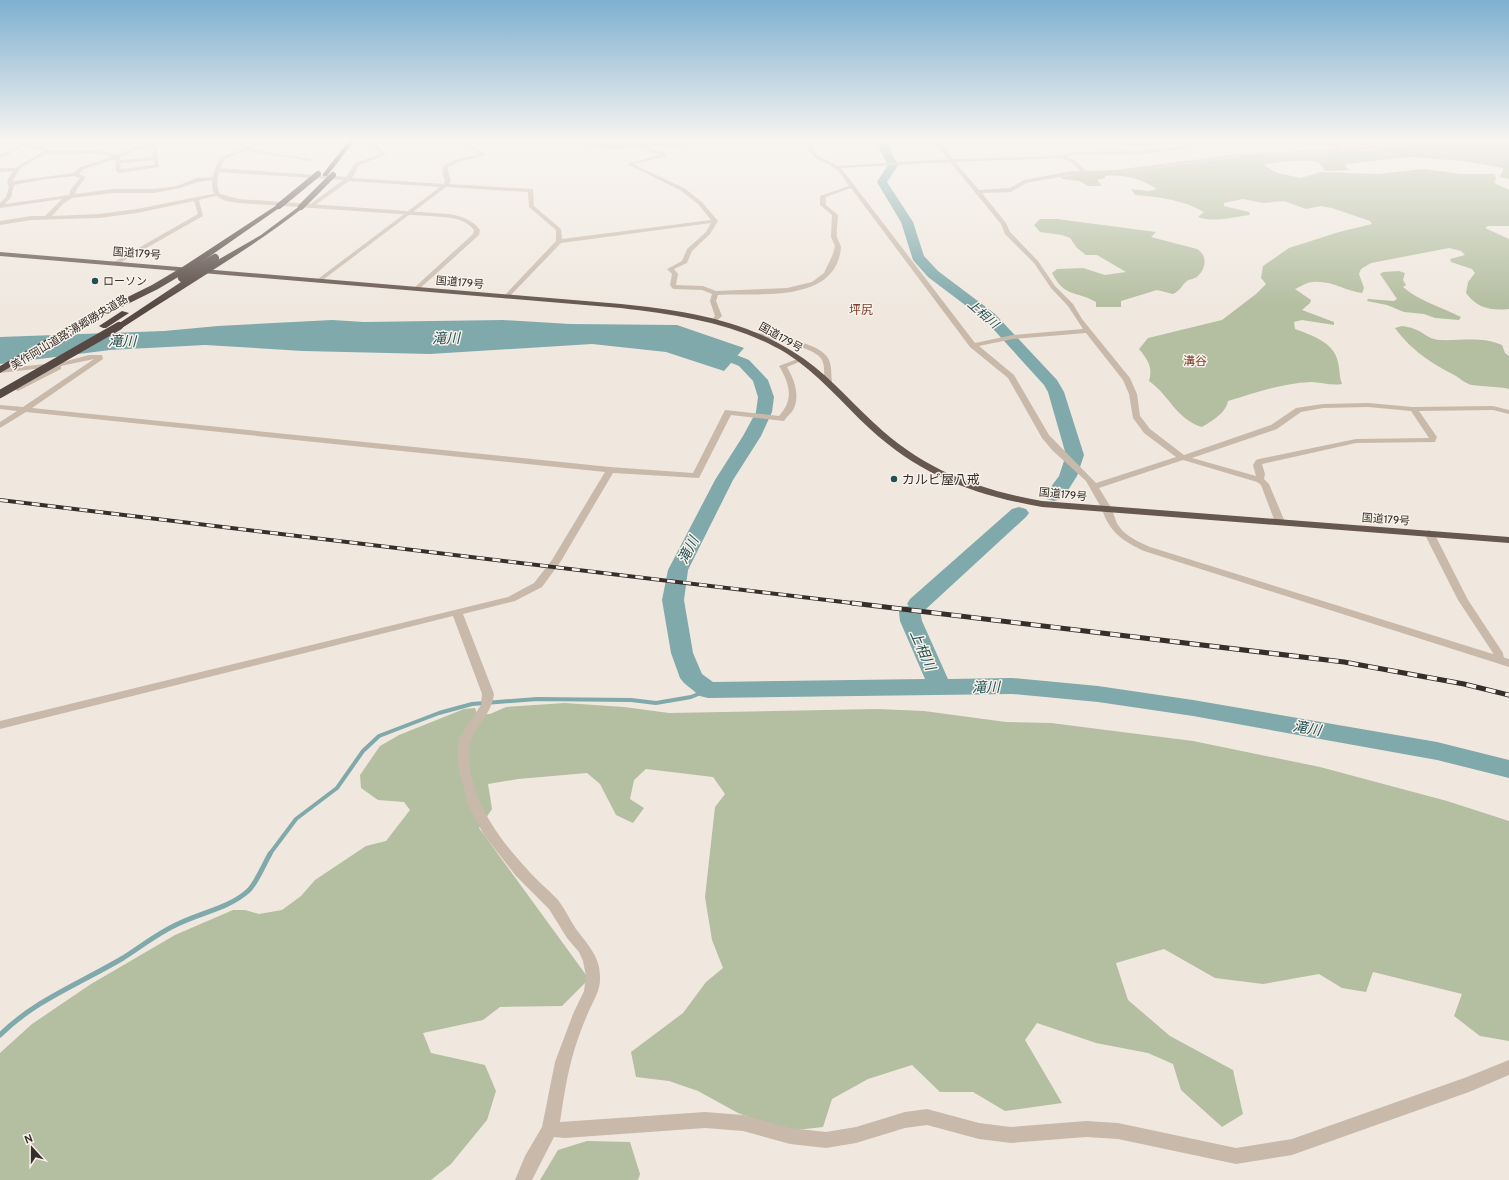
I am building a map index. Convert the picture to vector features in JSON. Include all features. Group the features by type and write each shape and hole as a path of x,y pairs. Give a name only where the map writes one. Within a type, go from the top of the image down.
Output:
{"highway":[{"path":"2,371 72,328 155,287 187,268 278,205 290,195"},
{"name":"美作岡山道路;湯郷勝央道路","path":"0,387 215,258 257,231 302,195"},
{"path":"0,394 119,326 263,236 301,207 313,195"},
{"name":"国道179号","path":"0,254 187,268 655,310 714,321 754,334 789,352 828,382 883,437 914,459 956,481 999,496 1042,504 1509,540"}],"street":[{"path":"0,206 9,195"},
{"path":"47,217 57,209 59,203 72,195"},
{"path":"0,206 51,198 83,195"},
{"path":"217,195 239,201 278,205 410,213 461,218 472,224 477,230 476,235 416,289"},
{"path":"0,223 47,217 98,216 196,200 217,195"},
{"path":"311,206 325,195"},
{"path":"320,280 434,195"},
{"path":"531,195 531,206 559,230 559,241"},
{"path":"691,195 703,204 715,221"},
{"path":"715,221 708,232 689,250 685,262 670,269 675,274 673,285 675,288 703,288 714,293 796,288 810,285 826,276 838,246 834,237 835,215 823,205 824,196 827,195"},
{"path":"860,195 973,345 1011,377 1045,436 1072,465 1095,486 1115,529 1127,540 1147,549 1509,662"},
{"path":"980,195 1004,224 1007,233 1036,262 1053,287 1071,305 1088,331 1127,380 1133,394 1136,416 1147,431 1181,457 1260,480 1265,484 1280,522"},
{"path":"116,263 201,215 196,200"},
{"path":"506,297 559,241 715,221"},
{"path":"714,293 713,301 719,316 714,321"},
{"path":"973,345 1013,337 1088,331"},
{"path":"754,334 813,350 824,357 827,364 828,382"},
{"path":"0,426 26,410 99,359 99,357 88,357 63,364 2,371"},
{"path":"0,407 610,470 696,476 728,412 781,419 790,409 792,395 790,377 783,366 800,360"},
{"path":"0,398 63,364"},
{"path":"1095,486 1181,457 1264,432 1274,427 1293,413 1305,409 1351,405 1413,409 1492,408 1509,412"},
{"path":"1260,480 1257,465 1259,462 1365,440 1432,440 1433,437 1413,409"},
{"path":"0,725 511,599 538,585 556,561 610,470"},
{"path":"1429,533 1463,600 1498,653 1499,659"},
{"path":"457,613 488,694 487,705 465,738 463,754 475,807 489,831 521,872 554,905 572,934 584,948 590,961 593,976 591,991 580,1014 563,1062 550,1129 530,1162 523,1180"},
{"path":"550,1129 565,1130 705,1120 743,1123 790,1136 826,1140 856,1135 905,1120 927,1117 979,1131 1011,1135 1086,1129 1118,1131 1236,1156 1292,1147 1469,1084 1509,1067"}],"green space":[{"path":"1136,195 1509,195 1509,226 1488,226 1485,228 1509,239 1509,309 1490,309 1480,305 1470,298 1466,293 1468,282 1475,273 1472,269 1451,262 1450,259 1465,255 1461,251 1449,248 1371,263 1361,269 1359,274 1364,288 1362,293 1332,284 1320,282 1308,283 1295,289 1311,300 1310,303 1302,310 1334,322 1334,325 1302,320 1294,322 1295,329 1321,340 1332,349 1338,362 1342,384 1334,385 1311,382 1290,384 1228,401 1222,413 1202,427 1193,424 1186,419 1149,381 1149,364 1139,349 1148,338 1222,320 1256,294 1266,284 1261,278 1263,266 1289,248 1339,232 1372,224 1370,221 1332,208 1321,206 1306,209 1284,201 1263,203 1243,199 1224,203 1224,206 1249,212 1250,215 1210,220 1198,217 1204,212 1196,208 1180,202"},
{"path":"1040,219 1057,219 1156,232 1151,237 1197,249 1203,254 1205,261 1203,269 1198,276 1187,281 1178,291 1173,294 1157,290 1121,301 1121,307 1096,307 1096,302 1089,298 1066,290 1061,286 1052,273 1057,269 1083,268 1105,275 1126,272 1097,255 1086,255 1077,248 1070,238 1062,235 1040,232 1034,225"},
{"path":"1399,271 1405,273 1403,280 1406,285 1403,287 1409,292 1461,317 1459,320 1435,318 1424,314 1404,312 1387,305 1367,301 1368,299 1394,301 1397,299 1380,274 1383,272"},
{"path":"1402,326 1413,328 1428,337 1439,340 1479,340 1494,342 1502,345 1505,353 1509,356 1509,389 1466,383 1422,356 1415,350 1395,328"},
{"path":"565,703 624,707 669,713 877,709 924,711 1006,722 1051,723 1193,741 1320,767 1447,801 1509,821 1509,1041 1480,1036 1454,1016 1462,994 1373,972 1366,992 1342,988 1319,974 1263,984 1215,978 1164,949 1116,963 1128,1000 1170,1036 1233,1070 1243,1114 1222,1127 1181,1090 1173,1064 1148,1053 1096,1043 1037,1023 1025,1040 1062,1103 1005,1111 973,1092 940,1092 912,1065 868,1079 832,1099 823,1127 787,1131 738,1113 698,1091 669,1081 636,1077 631,1052 683,1013 706,982 723,968 712,940 705,897 715,807 725,794 713,777 646,769 634,780 630,799 644,808 633,823 616,815 600,784 587,773 518,779 488,784 492,809 479,828 589,979 562,1006 500,1007 483,1020 423,1033 431,1053 485,1065 496,1091 487,1120 451,1164 431,1180 0,1180 0,1053 32,1024 91,984 175,935 233,910 245,910 259,914 282,910 301,896 315,880 366,846 386,841 410,810 404,802 378,800 361,788 360,775 380,746 399,735 464,709 475,708 477,714 490,714 506,707"},
{"path":"587,1141 630,1142 640,1174 638,1180 540,1180 558,1150"}],"water":[{"path":"332,320 364,322 503,320 570,324 677,325 744,348 724,371 666,352 592,344 430,354 303,351 205,345 110,350 0,364 0,337 164,331 218,326"}],"waterway":[{"name":"上相川","path":"890,195 907,222 918,257 933,274 990,317 1051,383 1056,392 1075,455 1068,476 1054,495"},
{"name":"滝川","path":"709,349 744,363 760,380 766,397 764,412 752,436 724,480 678,570 673,600 682,653 692,678 708,690 1012,686 1098,694 1193,708 1437,751 1509,769"},
{"name":"上相川","path":"918,604 1019,513"},
{"name":"上相川","path":"910,612 911,621 939,686"},
{"path":"269,855 296,819 337,788 363,751 379,736 439,713 472,704 537,699 631,700 656,703 691,697 708,690"},
{"path":"0,1035 43,1002 123,958 151,939 189,919 224,906 241,897 254,884 270,854"}],"railway":[{"path":"0,500 860,604"},
{"path":"852,603 1344,662 1464,684 1509,695"}],"place":[{"name":"ローソン","path":"95,281"},
{"name":"カルビ屋八戒","path":"894,479"}],"district":[{"name":"坪尻","path":"861,310"},
{"name":"溝谷","path":"1195,361"}]}
